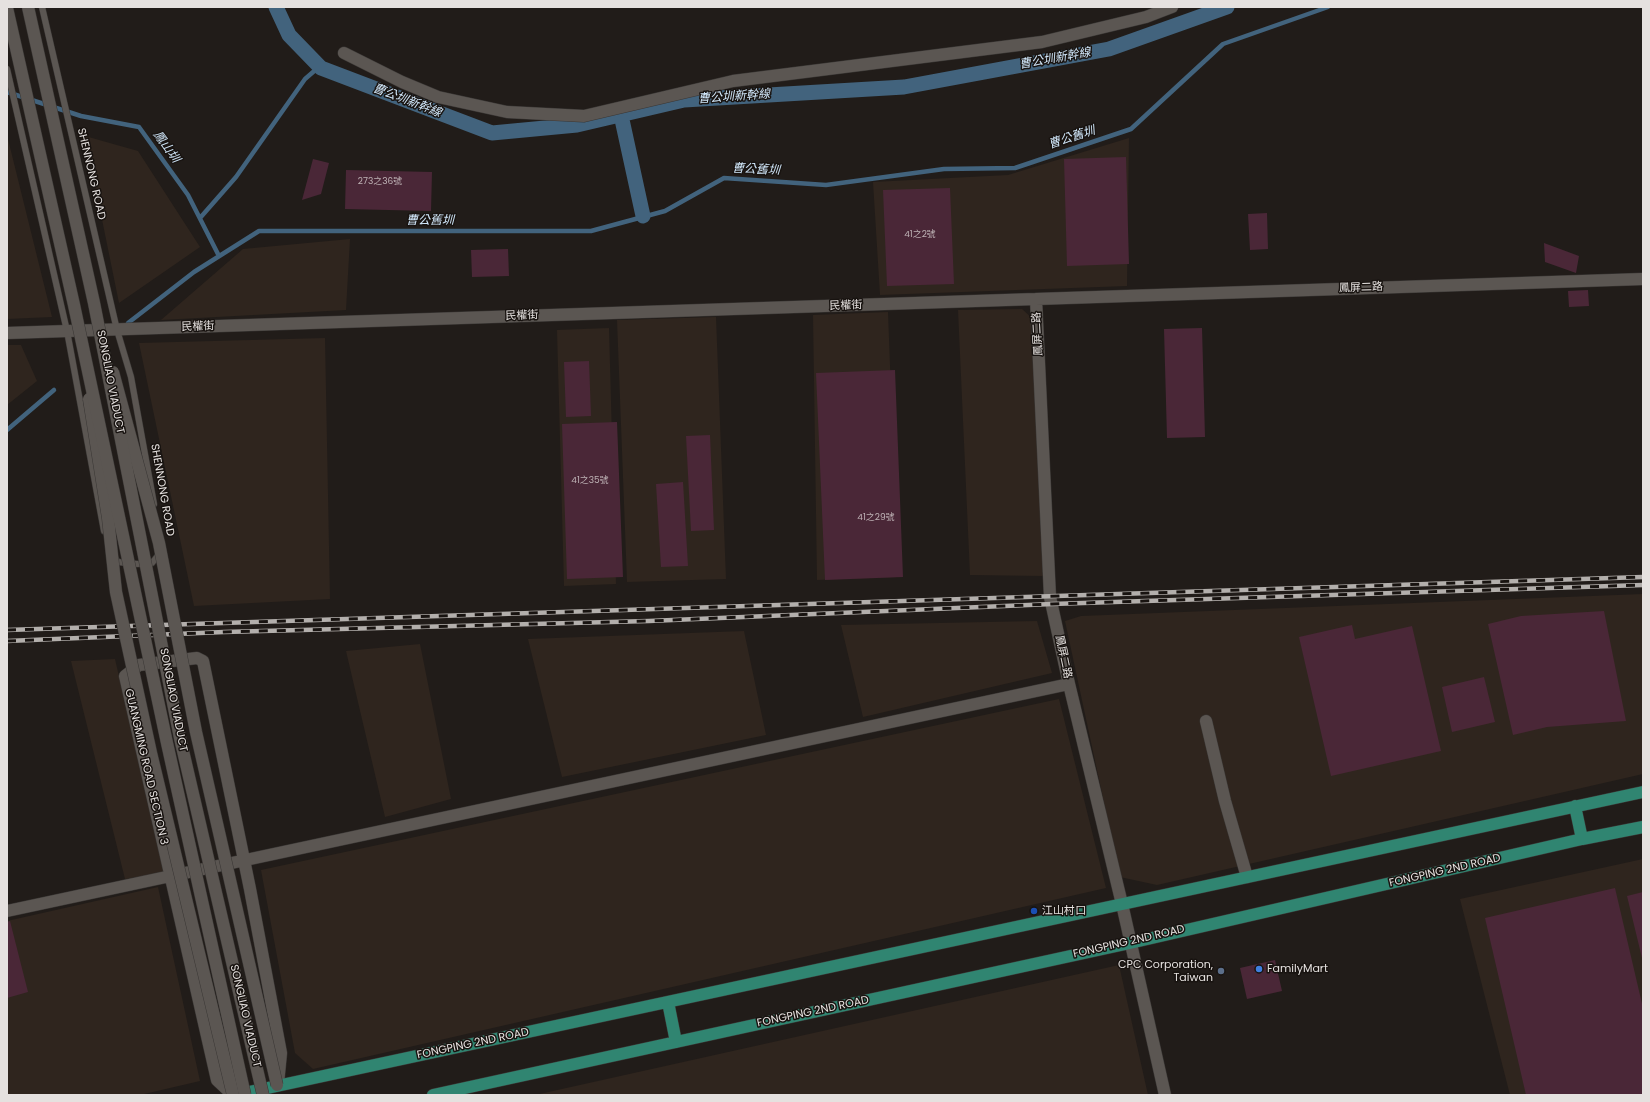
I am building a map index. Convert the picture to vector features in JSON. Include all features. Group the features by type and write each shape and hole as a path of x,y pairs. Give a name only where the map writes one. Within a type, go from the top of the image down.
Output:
{"main road":[{"name":"FONGPING 2ND ROAD","path":"234,1095 1643,792"},
{"path":"1575,806 1582,839"},
{"name":"FONGPING 2ND ROAD","path":"433,1095 1130,943 1582,839 1643,827"},
{"path":"668,1002 676,1042"}],"street":[{"name":"SONGLIAO VIADUCT","path":"28,7 94,303 180,738 263,1095"},
{"path":"344,53 402,82 438,97 507,112 584,116 734,81 1042,42 1146,17 1172,7"},
{"name":"SONGLIAO VIADUCT","path":"7,8 74,305 165,735 245,1095"},
{"name":"鳳屏二路","path":"1165,1095 1050,597 1036,299 1643,279"},
{"name":"民權街","path":"7,333 1036,299"},
{"name":"SONGLIAO VIADUCT","path":"94,303 158,543 196,732 277,1085"},
{"name":"SONGLIAO VIADUCT","path":"74,305 108,518 116,592 151,754 234,1095"},
{"name":"GUANGMING ROAD SECTION 3","path":"234,1095 217,1080 125,676 139,665 197,658 203,661 244,860 281,1053 277,1085"},
{"path":"7,911 1069,684"},
{"path":"1206,721 1225,801 1247,877"}],"lane":[{"name":"SHENNONG ROAD","path":"7,69 67,331 108,551 118,562 136,564 152,563 162,550 131,377 117,330 42,7"}],"shaded area":[{"path":"7,135 52,317 7,319"},
{"path":"85,136 138,151 200,247 119,303"},
{"path":"1129,138 1127,286 880,295 873,182 1008,175"},
{"path":"350,239 346,310 161,320 243,249"},
{"path":"1022,309 1034,320 1043,576 970,575 958,310"},
{"path":"888,312 898,577 817,580 813,315"},
{"path":"716,317 726,579 627,582 617,320"},
{"path":"609,328 616,584 564,586 557,330"},
{"path":"325,338 330,599 194,606 139,343"},
{"path":"7,345 21,345 37,381 7,405"},
{"path":"1643,594 1643,774 1157,885 1120,877 1065,621 1081,616"},
{"path":"1037,621 1052,673 863,717 841,625"},
{"path":"744,631 766,735 562,777 528,639"},
{"path":"420,644 451,799 385,817 346,651"},
{"path":"115,659 164,873 125,879 71,661"},
{"path":"1059,699 1106,888 313,1069 295,1053 261,870"},
{"path":"1643,859 1643,1095 1510,1095 1460,899"},
{"path":"158,887 200,1081 140,1095 7,1095 7,921"},
{"path":"1119,965 1148,1095 535,1095"}],"building":[{"path":"1126,157 1129,264 1067,266 1064,159"},
{"path":"313,159 329,163 321,194 302,200"},
{"path":"346,170 432,172 431,211 345,209"},
{"path":"950,188 954,284 887,286 883,190"},
{"path":"1267,213 1268,249 1250,250 1248,214"},
{"path":"1544,243 1579,256 1576,273 1545,262"},
{"path":"508,249 509,276 472,277 471,250"},
{"path":"1588,290 1589,306 1569,307 1568,291"},
{"path":"1202,328 1205,437 1167,438 1164,329"},
{"path":"589,361 591,416 566,417 564,362"},
{"path":"895,370 903,577 825,580 816,373"},
{"path":"617,422 623,577 567,579 562,424"},
{"path":"710,435 714,530 691,531 686,436"},
{"path":"683,482 688,566 661,567 656,484"},
{"path":"1604,611 1626,721 1547,727 1513,735 1488,624 1521,616"},
{"path":"1352,625 1355,639 1412,626 1441,751 1331,776 1299,637"},
{"path":"1484,677 1495,722 1452,732 1442,687"},
{"path":"1615,888 1643,1008 1643,1095 1526,1095 1485,918"},
{"path":"1643,892 1643,957 1642,958 1627,896"},
{"path":"10,921 28,992 7,998 7,922"},
{"path":"1275,960 1282,991 1247,999 1240,968"}],"waterway":[{"name":"曹公圳新幹線","path":"276,7 289,35 321,68 492,133 577,125 684,100 904,87 1109,49 1227,7"},
{"name":"曹公舊圳","path":"128,323 194,272 259,231 591,231 665,211 724,178 826,185 944,169 1015,168 1131,129 1223,44 1328,7"},
{"path":"200,218 236,177 305,79 320,66"},
{"name":"鳳山圳","path":"7,92 81,116 139,127 188,195 219,256"},
{"path":"621,115 643,216"},
{"name":"曹公舊圳","path":"7,430 54,390"}],"railway":[{"path":"7,630 1643,577"},
{"path":"7,641 224,632 649,621 1052,604 1643,585"}],"place":[{"name":"江山村口","path":"1034,911"},
{"name":"FamilyMart","path":"1259,969"},
{"name":"CPC Corporation, Taiwan","path":"1221,971"}]}
